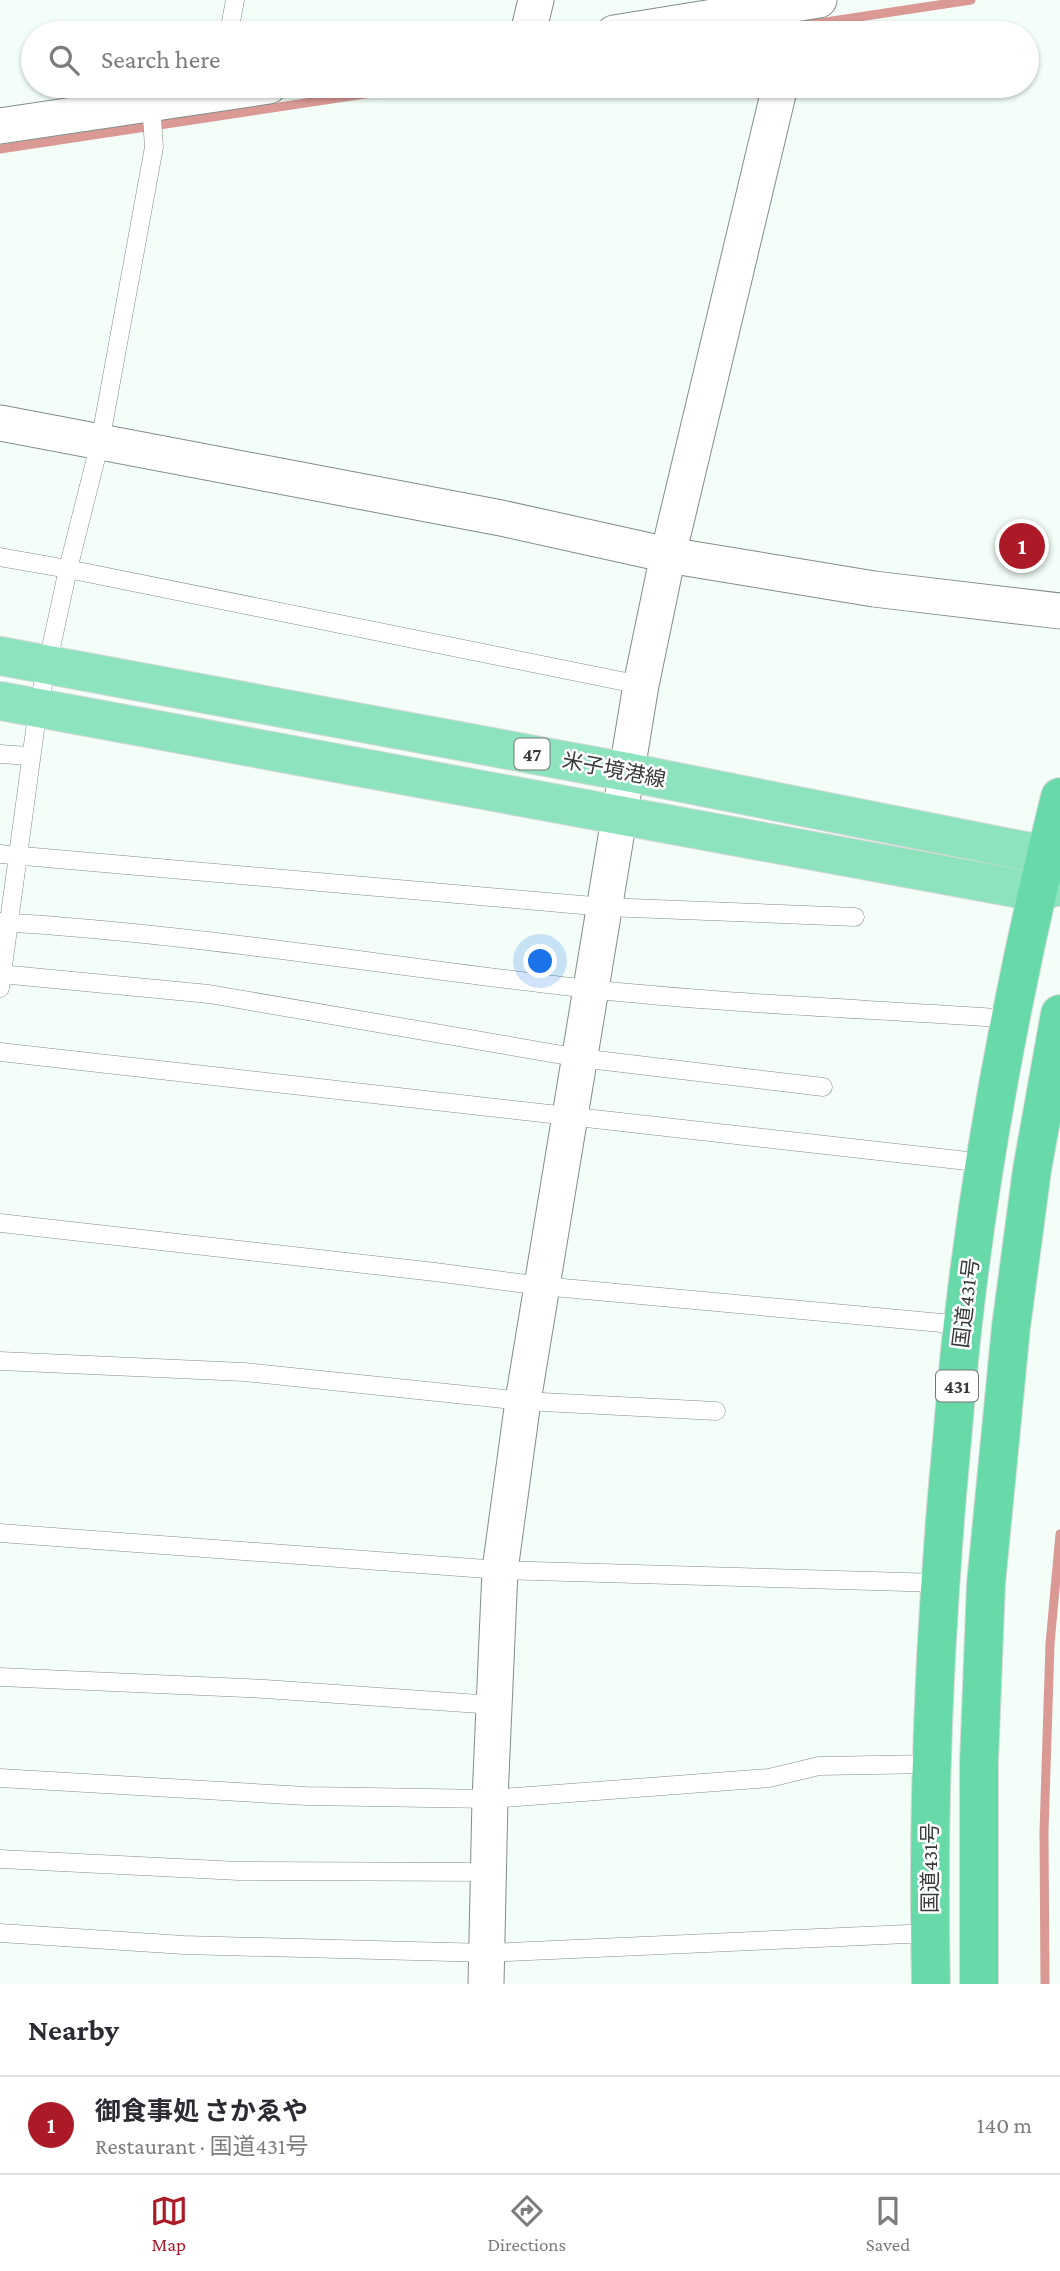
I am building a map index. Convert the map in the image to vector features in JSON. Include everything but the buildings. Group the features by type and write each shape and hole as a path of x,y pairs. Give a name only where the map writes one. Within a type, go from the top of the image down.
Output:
{"highway":[{"name":"国道431号","path":"931,1984 931,1764 940,1583 962,1325 985,1163 1012,1019 1050,874 1060,797"},
{"name":"431","path":"979,1984 979,1762 986,1584 1011,1326 1032,1170 1060,1014"}],"main road":[{"name":"米子境港線","path":"0,656 627,772 1050,874"},
{"name":"米子境港線","path":"0,701 620,814 1050,874"}],"street":[{"path":"531,21 536,0"},
{"path":"708,21 803,9"},
{"path":"0,126 177,98"},
{"path":"487,1968 490,1799 500,1570 523,1401 641,685 668,555 777,98"},
{"path":"0,423 501,518 668,555 874,589 1060,611"}],"lane":[{"path":"231,21 235,0"},
{"path":"151,103 154,148 100,442 37,708 30,756 9,854 1,979 209,995 580,1058 823,1087"},
{"path":"0,557 641,685"},
{"path":"0,754 30,756"},
{"path":"9,854 604,907 855,917"},
{"path":"4,922 159,937 591,989 1012,1019"},
{"path":"0,1052 985,1163"},
{"path":"0,1223 542,1286 962,1325"},
{"path":"0,1361 244,1372 523,1401 716,1411"},
{"path":"0,1533 500,1570 940,1583"},
{"path":"0,1677 265,1689 494,1705"},
{"path":"0,1778 306,1796 490,1799 769,1778 819,1766 931,1764"},
{"path":"0,1859 239,1871 489,1872"},
{"path":"0,1933 487,1968 930,1933"}],"waterway":[{"path":"832,21 971,0"},
{"path":"0,149 338,98"},
{"path":"1045,1984 1044,1832 1050,1644 1060,1534"}],"place":[{"name":"御食事処 さかゑや","path":"1022,546"}]}
